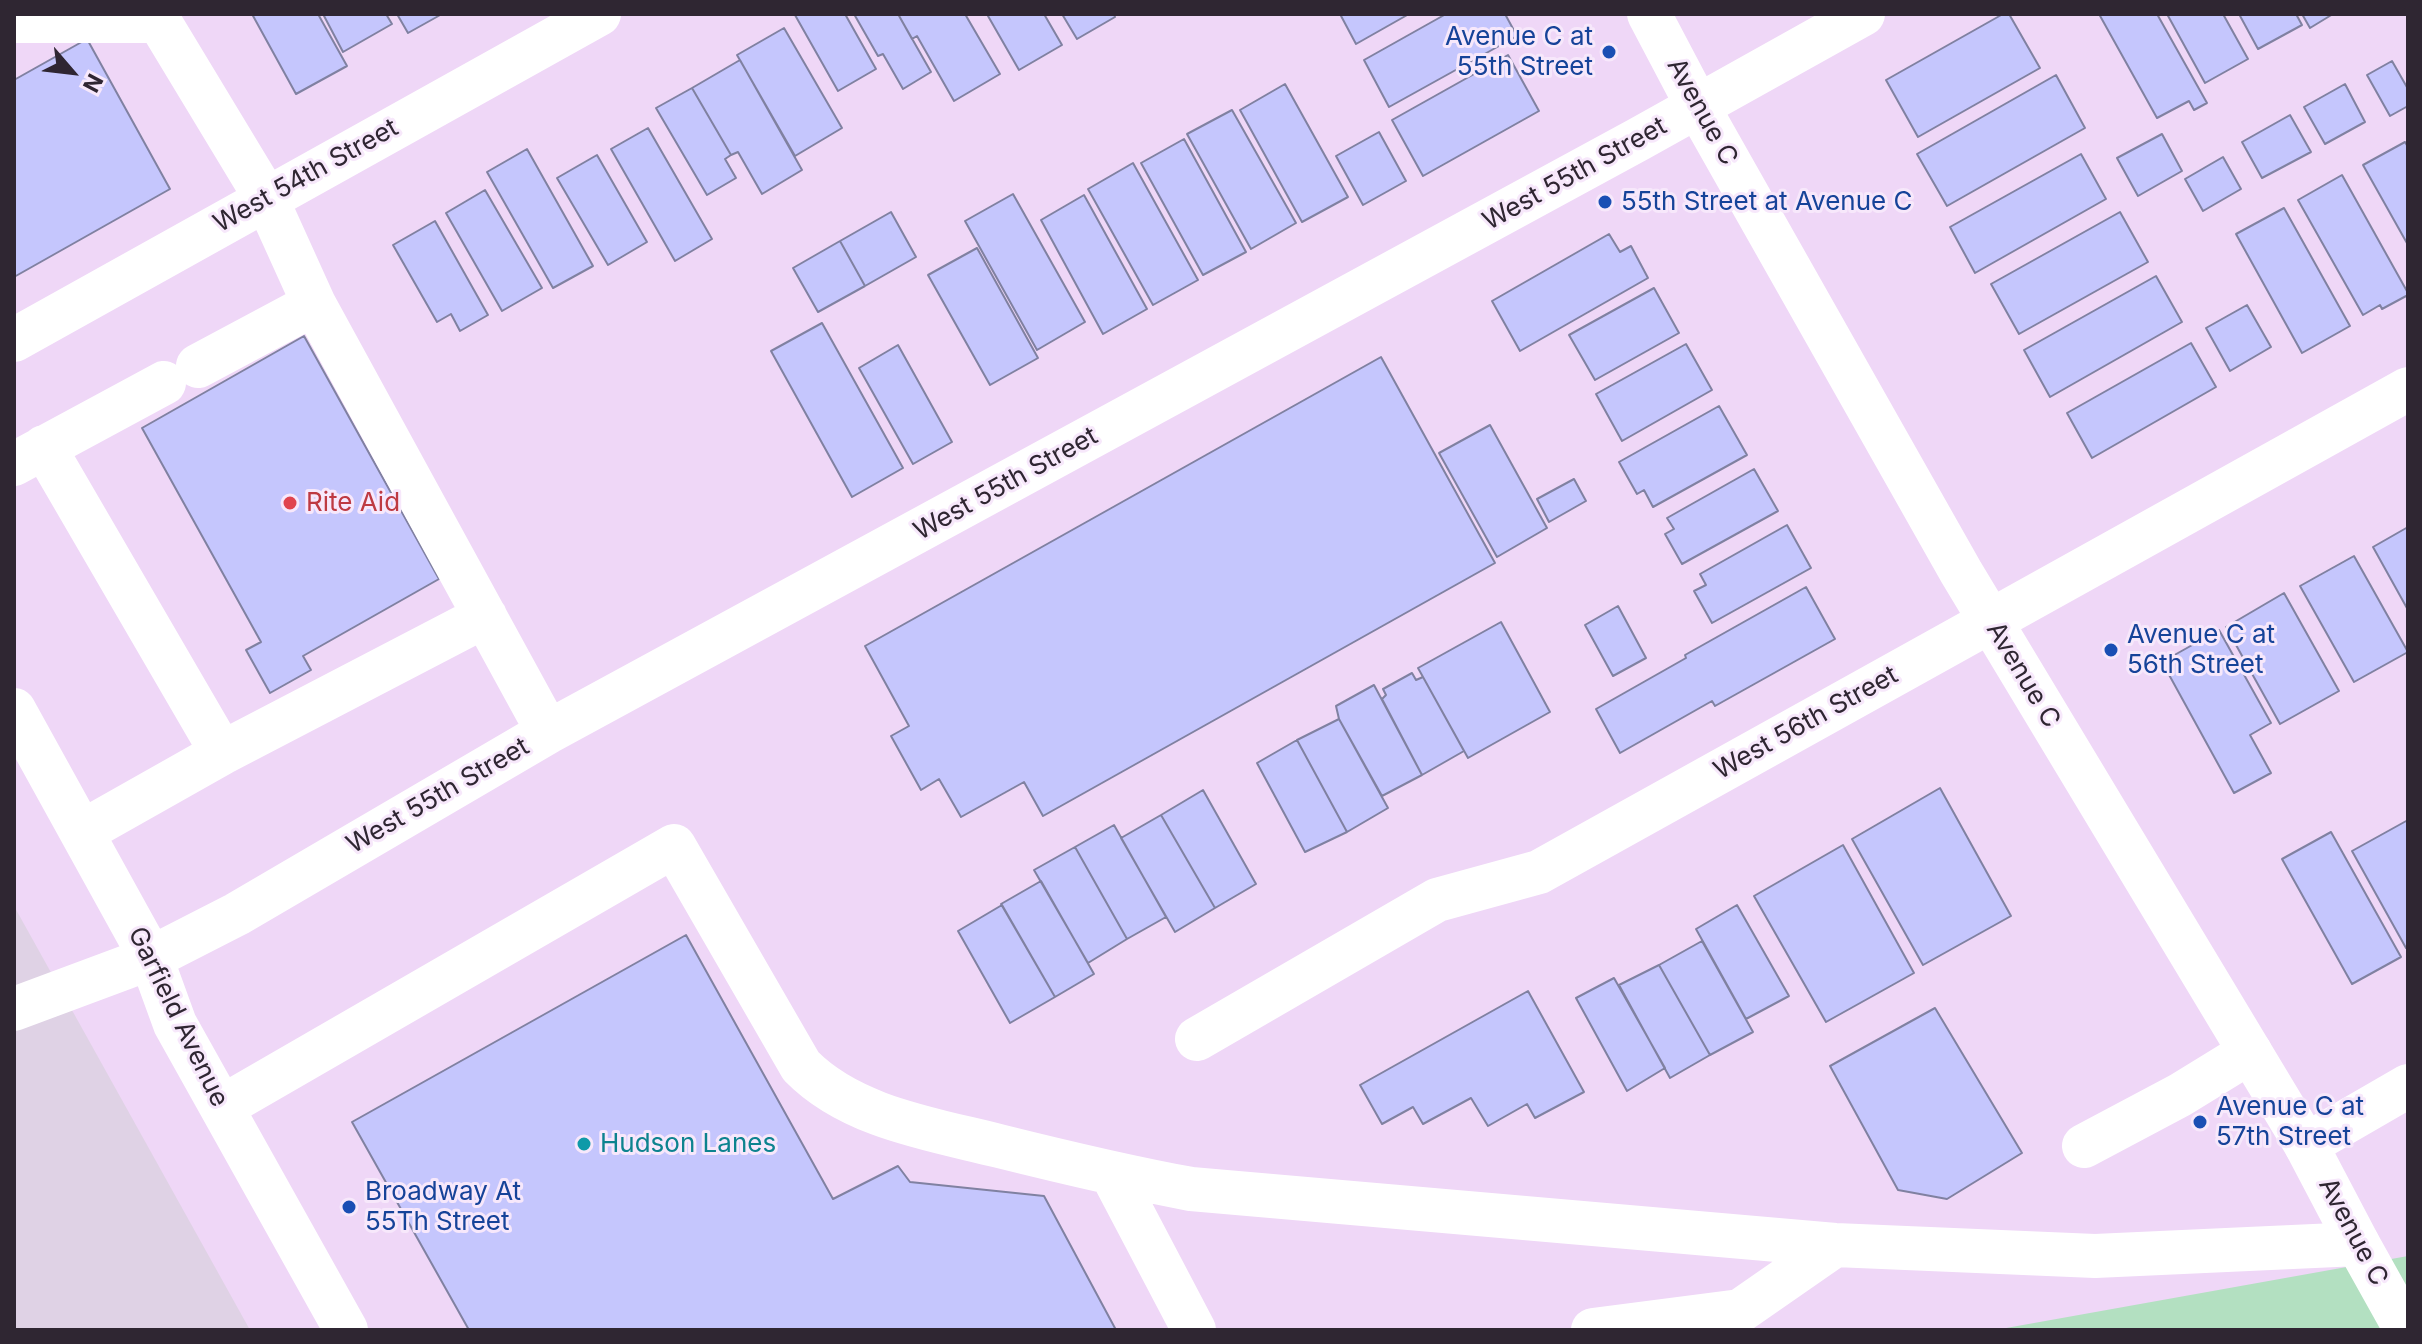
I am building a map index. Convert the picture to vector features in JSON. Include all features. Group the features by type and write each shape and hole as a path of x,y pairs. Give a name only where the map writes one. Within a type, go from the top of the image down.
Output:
{"street":[{"name":"West 54th Street","path":"14,340 599,14"},
{"name":"Avenue C","path":"1649,14 1698,107 1953,558 2306,1145 2406,1330"},
{"name":"West 55th Street","path":"14,1009 151,958 237,914 548,732 1698,107 1863,14"},
{"path":"14,21 159,21 266,198 314,304 548,732"},
{"path":"222,753 29,456 314,304"},
{"name":"West 56th Street","path":"1197,1039 1437,900 1539,872 2408,389"},
{"path":"82,832 222,753 485,616"},
{"name":"Garfield Avenue","path":"21,738 82,832 151,958 175,1024 346,1330"},
{"path":"222,1107 674,846 801,1066 817,1082 860,1106 929,1128 1112,1174 1191,1189 1835,1245 2095,1256 2358,1244"},
{"path":"2084,1146 2180,1095 2250,1052"},
{"path":"2306,1145 2408,1086"},
{"path":"1112,1174 1194,1330"},
{"path":"1593,1330 1740,1311 1835,1245"}],"shaded area":[{"path":"14,906 250,1330 14,1330"}],"green space":[{"path":"2408,1256 2408,1330 1995,1330"}],"building":[{"path":"252,14 318,14 347,66 296,94"},
{"path":"323,14 386,14 392,24 343,52"},
{"path":"397,14 442,14 408,33"},
{"path":"797,14 845,14 876,69 838,91"},
{"path":"854,14 898,14 931,72 903,89 883,54 878,56"},
{"path":"898,14 965,14 1000,74 954,101 917,36 912,39"},
{"path":"1044,14 1062,45 1019,70 988,16"},
{"path":"1062,14 1114,14 1115,17 1077,39"},
{"path":"1340,14 1409,14 1356,44"},
{"path":"1446,14 1505,14 1517,36 1389,107 1364,60"},
{"path":"2003,14 2009,14 2040,68 1918,137 1886,80"},
{"path":"2099,14 2157,14 2207,103 2194,110 2189,101 2157,118"},
{"path":"2167,14 2223,14 2248,59 2205,83"},
{"path":"2239,14 2296,14 2302,25 2258,49"},
{"path":"2302,14 2333,14 2310,28"},
{"path":"784,28 842,128 795,156 737,55"},
{"path":"87,39 170,189 14,277 14,80"},
{"path":"1508,55 1539,111 1423,176 1392,120"},
{"path":"740,60 802,170 762,194 738,152 731,155 692,88"},
{"path":"2392,61 2408,89 2408,106 2390,116 2367,75"},
{"path":"2056,75 2085,128 1947,206 1917,154"},
{"path":"1285,84 1348,197 1302,222 1240,110"},
{"path":"2345,84 2365,122 2325,144 2304,107"},
{"path":"692,88 731,155 725,159 736,178 707,195 656,108"},
{"path":"1232,110 1296,223 1251,249 1187,134"},
{"path":"2290,115 2311,152 2262,178 2242,142"},
{"path":"648,128 712,239 675,261 611,149"},
{"path":"1379,132 1406,181 1363,205 1336,156"},
{"path":"2162,134 2182,171 2138,196 2117,158"},
{"path":"1184,139 1246,252 1203,275 1141,163"},
{"path":"2405,142 2408,147 2408,245 2363,165"},
{"path":"527,149 593,266 553,288 487,172"},
{"path":"2081,154 2106,199 1975,273 1950,227"},
{"path":"597,155 647,242 608,265 557,178"},
{"path":"2223,157 2241,189 2203,211 2185,179"},
{"path":"1133,163 1198,280 1153,305 1088,189"},
{"path":"2342,175 2408,293 2382,309 2380,305 2363,315 2298,200"},
{"path":"485,190 542,288 502,311 446,213"},
{"path":"1013,194 1085,322 1037,350 965,221"},
{"path":"1084,195 1147,309 1103,334 1041,220"},
{"path":"2284,208 2350,326 2302,353 2236,234"},
{"path":"891,212 916,257 865,286 840,241"},
{"path":"2120,212 2148,262 2019,334 1991,284"},
{"path":"435,221 488,315 460,331 451,314 437,322 393,245"},
{"path":"1609,234 1620,252 1631,246 1648,278 1520,351 1492,301"},
{"path":"840,241 865,286 818,312 793,268"},
{"path":"977,248 1038,358 990,385 928,275"},
{"path":"2156,276 2182,322 2050,397 2024,350"},
{"path":"1654,288 1679,333 1595,380 1569,335"},
{"path":"2247,305 2271,347 2230,371 2206,328"},
{"path":"822,323 903,468 852,497 771,351"},
{"name":"Rite Aid","path":"304,336 439,579 303,656 311,670 270,693 246,650 261,642 142,428"},
{"path":"2191,343 2216,387 2092,458 2067,413"},
{"path":"1686,344 1712,390 1622,441 1596,394"},
{"path":"898,345 952,442 913,464 859,368"},
{"path":"1381,357 1495,563 1043,816 1024,782 961,817 939,779 921,790 891,736 909,726 865,646"},
{"path":"1719,406 1747,455 1653,507 1644,490 1637,494 1619,462"},
{"path":"1490,425 1547,528 1497,557 1439,453"},
{"path":"1754,469 1778,511 1682,564 1665,534 1674,529 1667,518"},
{"path":"1574,479 1586,501 1549,522 1537,499"},
{"path":"1787,525 1811,568 1712,623 1694,591 1706,585 1700,574"},
{"path":"2408,527 2408,610 2373,547"},
{"path":"2354,556 2408,652 2354,682 2300,586"},
{"path":"1806,587 1835,639 1715,706 1712,701 1620,753 1596,709"},
{"path":"2284,593 2339,691 2280,724 2226,627"},
{"path":"1618,606 1646,658 1613,676 1585,625"},
{"path":"1501,622 1550,712 1468,758 1418,668"},
{"path":"2219,630 2271,723 2250,735 2271,773 2234,793 2162,662"},
{"path":"1412,673 1416,680 1423,677 1464,751 1422,775 1382,699 1386,695 1383,689"},
{"path":"1374,685 1422,775 1382,796 1339,719 1336,706"},
{"path":"1339,719 1388,808 1347,832 1297,740"},
{"path":"1297,740 1347,832 1305,852 1257,763"},
{"path":"1940,788 2011,916 1923,965 1852,839"},
{"path":"1203,790 1256,884 1215,908 1161,815"},
{"path":"1161,815 1215,908 1175,932 1121,838"},
{"path":"2408,820 2408,947 2406,948 2352,851"},
{"path":"1114,825 1166,917 1127,939 1075,847"},
{"path":"2331,832 2401,957 2352,984 2282,859"},
{"path":"1843,845 1914,973 1826,1022 1754,896"},
{"path":"1075,847 1127,939 1088,963 1034,870"},
{"path":"1041,881 1094,974 1055,997 1001,904"},
{"path":"1002,905 1055,997 1010,1023 958,931"},
{"path":"1737,905 1789,996 1746,1019 1696,929"},
{"name":"Hudson Lanes","path":"686,935 833,1199 898,1166 910,1182 1044,1196 1116,1330 469,1330 352,1122"},
{"path":"1702,941 1753,1032 1710,1055 1659,965"},
{"path":"1659,965 1710,1055 1670,1078 1619,985"},
{"path":"1614,978 1665,1068 1627,1091 1576,998"},
{"path":"1528,991 1584,1092 1535,1118 1527,1104 1488,1126 1471,1098 1423,1124 1413,1107 1382,1124 1360,1085"},
{"path":"1935,1008 2022,1153 1947,1199 1898,1190 1830,1066"}],"place":[{"name":"Avenue C at 55th Street","path":"1609,52"},
{"name":"55th Street at Avenue C","path":"1605,202"},
{"name":"Rite Aid","path":"290,503"},
{"name":"Avenue C at 56th Street","path":"2111,650"},
{"name":"Avenue C at 57th Street","path":"2200,1122"},
{"name":"Hudson Lanes","path":"584,1144"},
{"name":"Broadway At 55Th Street","path":"349,1207"}]}
